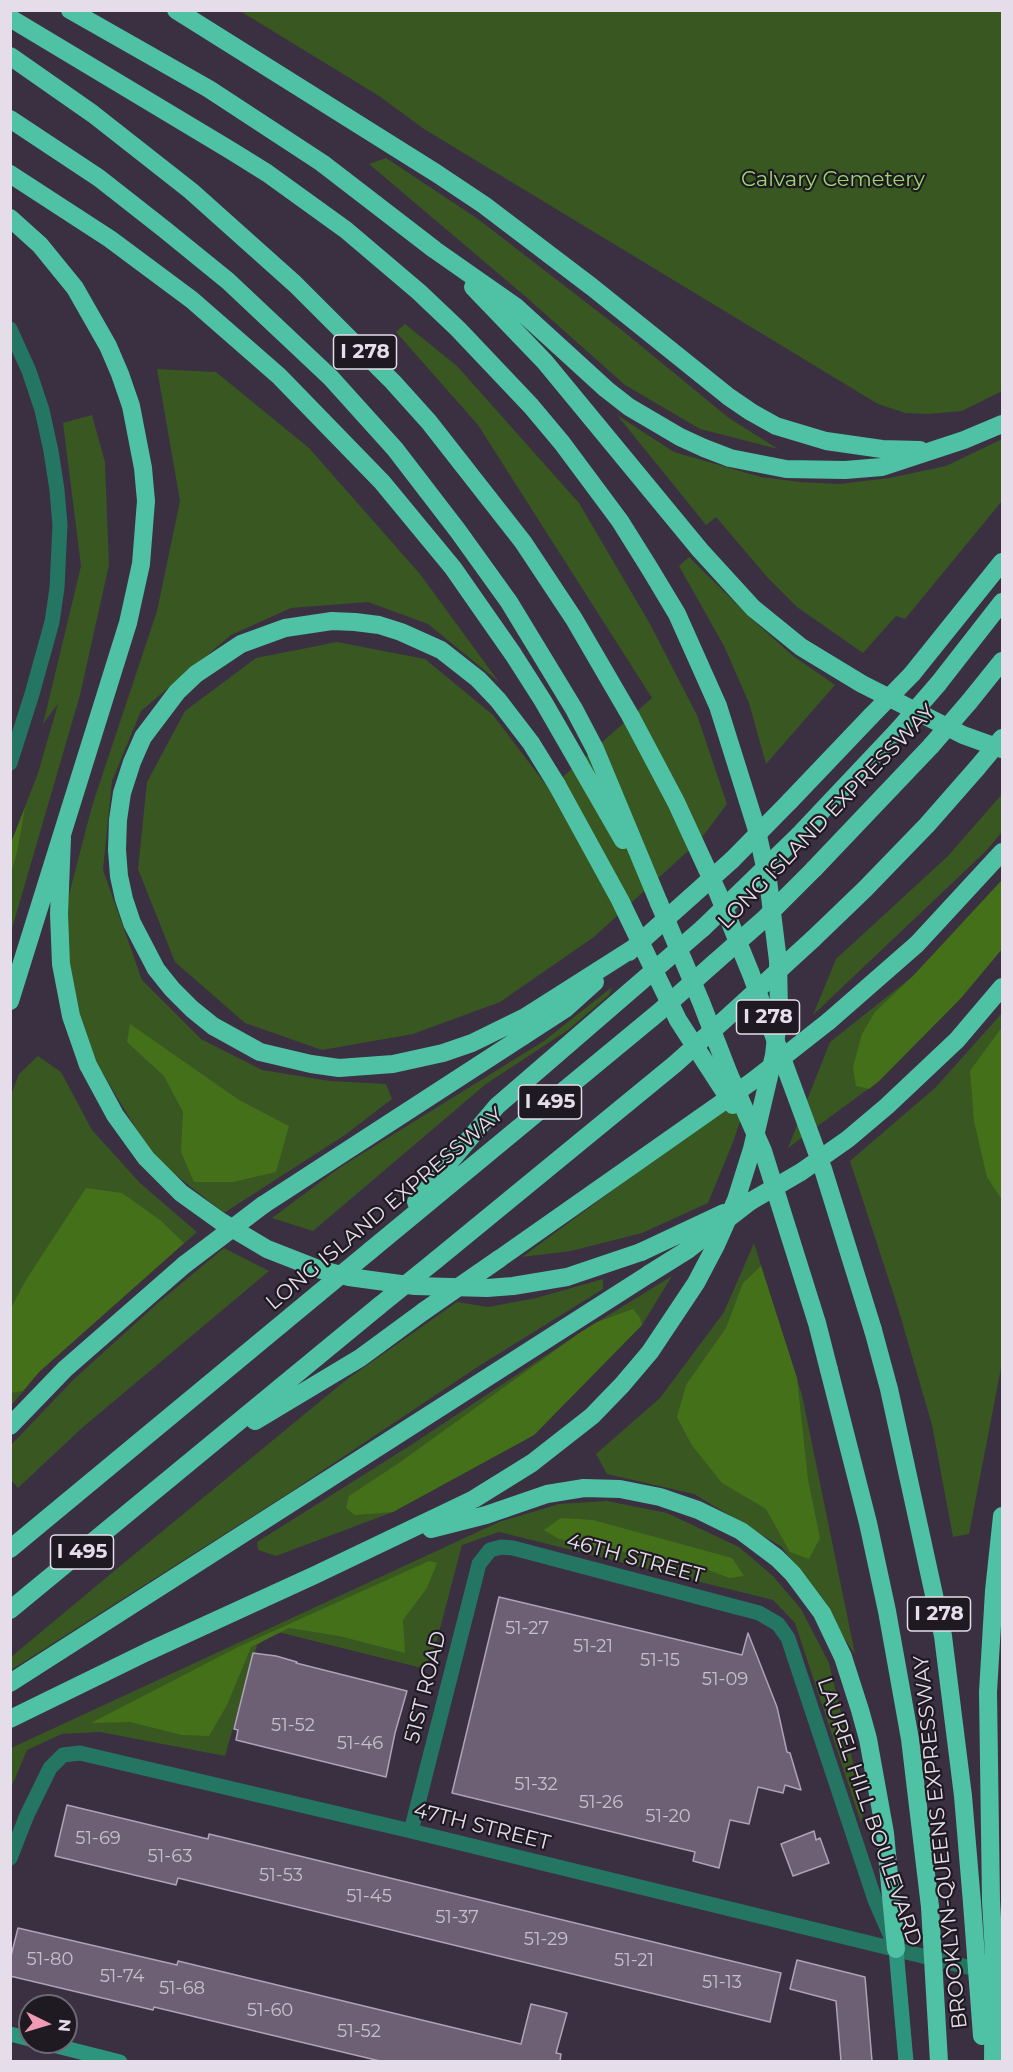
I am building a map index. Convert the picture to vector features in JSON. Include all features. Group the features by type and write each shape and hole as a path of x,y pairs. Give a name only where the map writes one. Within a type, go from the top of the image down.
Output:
{"highway":[{"path":"70,10 209,89 268,126 358,188 435,250 515,306 629,407 665,429 704,448 730,458 786,469 815,471 882,467 937,450 1002,424"},
{"path":"176,10 484,205 751,412 776,426 826,441 882,449 937,450"},
{"path":"10,18 230,150 318,209 419,292 458,329 531,406 562,443 620,521 677,614 718,706 756,827 768,880 778,961 779,1010 774,1055 752,1149 736,1200 716,1245 696,1283 650,1352 592,1416 532,1463 474,1499 147,1652 10,1719"},
{"name":"BROOKLYN-QUEENS EXPRESSWAY","path":"15,59 56,86 125,138 229,224 316,304 393,382 442,438 523,542 574,619 631,717 676,802 765,1010 840,1220 889,1389 943,1636 962,1786 984,2061"},
{"name":"BROOKLYN-QUEENS EXPRESSWAY","path":"10,119 99,178 205,262 287,335 362,411 428,491 509,602 554,675 595,749 763,1151 817,1323 868,1523 889,1620 910,1739 930,1907 939,2061"},
{"name":"BROOKLYN-QUEENS EXPRESSWAY","path":"10,174 110,239 192,300 279,376 348,445 418,523 479,604 543,701 659,903"},
{"path":"10,218 40,245 75,288 92,316 120,374 131,405 143,468 146,501 145,534 135,594 10,1001"},
{"path":"435,250 544,362 700,550 753,608 801,647 862,684 954,731 1002,749"},
{"path":"10,1426 65,1369 184,1265 263,1205 565,1009 732,860 790,801 912,674 1002,562"},
{"path":"386,1238 497,1106 703,928 799,835 899,729 938,684 1002,602"},
{"path":"632,950 525,1017 472,1043 443,1053 401,1063 339,1068 311,1065 260,1052 213,1026 171,989 156,969 132,923 124,899 117,850 122,793 132,762 143,736 177,692 196,674 242,644 285,628 332,621 355,622 401,632 441,650 478,679 498,700 531,743 557,785 620,900 678,1020 763,1151"},
{"name":"LONG ISLAND EXPRESSWAY","path":"10,1548 659,1012 713,964 814,869 931,746 1002,661"},
{"name":"I 495","path":"10,1610 675,1064 865,890 927,825 1002,738"},
{"path":"62,837 59,892 61,964 70,1016 78,1041 102,1094 130,1138 181,1193 247,1239 318,1269 358,1278 415,1286 513,1286 567,1277 641,1251 751,1201 801,1172 848,1138 895,1100 957,1040 1002,987"},
{"path":"207,1449 360,1358 754,1080 829,1021 916,944 969,890 1002,852"},
{"path":"10,1683 689,1250 751,1201"},
{"path":"392,1539 486,1515 547,1494 584,1488 601,1488 641,1492 699,1510 741,1531 777,1558 793,1574 822,1613 843,1658 860,1710 870,1749 885,1833 896,1949"},
{"path":"993,2061 994,1954 988,1783 988,1692 994,1591 1002,1516"}],"main road":[{"name":"LAUREL HILL BOULEVARD","path":"896,1949 906,2061"},
{"path":"78,2051 120,2061"}],"street":[{"path":"10,329 29,371 42,410 51,451 60,525 57,588 52,622 10,763"},
{"name":"46TH STREET","path":"485,1554 495,1548 513,1548 759,1613 773,1620"},
{"name":"51ST ROAD","path":"411,1831 477,1572 485,1554"},
{"name":"LAUREL HILL BOULEVARD","path":"773,1620 788,1638 875,1900 896,1949"},
{"name":"47TH STREET","path":"10,1858 34,1799 50,1768 63,1755 80,1753 411,1831 1002,1976"}],"green space":[{"name":"Calvary Cemetery","path":"240,11 1002,11 1002,391 962,411 928,414 905,413 878,404 424,129 379,96"},
{"path":"386,158 478,219 618,327 729,418 778,449 700,429 625,385 526,297 369,164"},
{"path":"405,324 457,366 579,503 650,624 697,715 727,804 700,840 594,937 500,1002 413,1034 322,1050 245,1023 175,962 138,869 147,782 185,711 256,658 337,642 425,659 493,715 549,789 652,698 478,425 396,332"},
{"path":"157,369 216,372 309,448 420,574 499,682 428,624 368,602 291,608 231,635 141,711 112,781 103,870 142,980 201,1039 262,1070 330,1081 386,1084 392,1099 345,1135 224,1213 153,1157 96,1062 70,990 66,906 92,806 157,611 180,501"},
{"path":"92,415 105,462 109,565 80,695 11,932 11,843 38,773 58,704 43,724 81,566 63,423"},
{"path":"617,415 674,452 761,477 800,482 839,484 889,478 946,466 1002,439 1002,501 905,619 896,616 863,653 797,607 768,578 716,517 706,525"},
{"path":"689,557 792,655 835,685 766,764 749,703 724,646 679,566"},
{"path":"1002,794 1002,832 986,851 813,1015 836,959 948,856"},
{"path":"25,807 17,852 11,873 11,843"},
{"path":"1002,880 1002,949 961,998 879,1081 788,1148 830,1042 913,976"},
{"path":"1002,880 1002,949 961,998 879,1081 869,1089 856,1086 853,1067 862,1034 875,1012 913,976"},
{"path":"612,987 609,995 568,1030 486,1084 313,1231 272,1218 339,1168 544,1041"},
{"path":"1002,1013 1002,1363 969,1534 953,1537 932,1425 898,1308 850,1161 936,1087"},
{"path":"130,1024 239,1100 289,1126 276,1172 233,1182 194,1182 181,1152 183,1112 164,1076 127,1042"},
{"path":"1002,1027 1002,1200 987,1177 974,1121 970,1071"},
{"path":"38,1056 61,1072 92,1130 140,1183 197,1232 39,1372 11,1406 11,1095 19,1074"},
{"path":"751,1089 733,1142 708,1203 642,1233 571,1251 522,1257"},
{"path":"86,1188 122,1193 160,1220 184,1243 39,1372 23,1391 11,1393 11,1308 26,1280"},
{"path":"754,1243 802,1395 855,1654 782,1547 694,1494 607,1474 596,1454 660,1398 724,1312"},
{"path":"224,1248 269,1271 82,1428 18,1488 11,1480 11,1445 74,1379 159,1302"},
{"path":"761,1266 797,1378 808,1480 820,1538 809,1559 790,1552 766,1509 722,1483 691,1444 677,1417 686,1385 726,1328 743,1283"},
{"path":"672,1276 642,1325 534,1435 393,1512 276,1556 258,1550 257,1542 414,1443 578,1334"},
{"path":"603,1279 603,1289 479,1366 289,1493 11,1670 11,1657 125,1562 346,1380 457,1302 488,1307 536,1298"},
{"path":"633,1309 642,1325 534,1435 393,1512 355,1515 346,1508 349,1496 399,1463 578,1334 597,1322"},
{"path":"607,1501 667,1513 739,1547 773,1576 801,1609 829,1663 864,1808 861,1823 795,1623 773,1600 499,1532 462,1545 433,1655 422,1668 278,1632 257,1645 225,1756 100,1732 62,1734 27,1750 11,1788 11,1748 499,1522 559,1504"},
{"path":"561,1518 593,1520 732,1558 744,1576 729,1578 701,1567 559,1539 544,1530"},
{"path":"429,1561 437,1563 427,1588 403,1620 405,1653 339,1636 289,1628 251,1647 227,1705 209,1736 182,1735 130,1722 91,1723 238,1647"}],"building":[{"path":"499,1597 742,1655 748,1633 777,1707 787,1752 790,1753 801,1790 785,1785 783,1793 758,1787 749,1824 730,1820 719,1868 693,1861 695,1852 452,1793"},
{"path":"253,1653 276,1656 407,1691 386,1777 236,1740 238,1730 234,1729"},
{"path":"67,1805 208,1839 209,1834 781,1973 770,2022 178,1878 176,1885 55,1856"},
{"path":"814,1831 816,1840 820,1838 829,1863 793,1876 781,1844"},
{"path":"18,1928 177,1965 178,1961 521,2044 531,2004 552,2009 567,2013 556,2053 561,2054 560,2061 380,2061 154,2007 153,2010 10,1976 10,1960"},
{"path":"797,1960 865,1977 872,2061 841,2061 836,2001 790,1989"}]}
